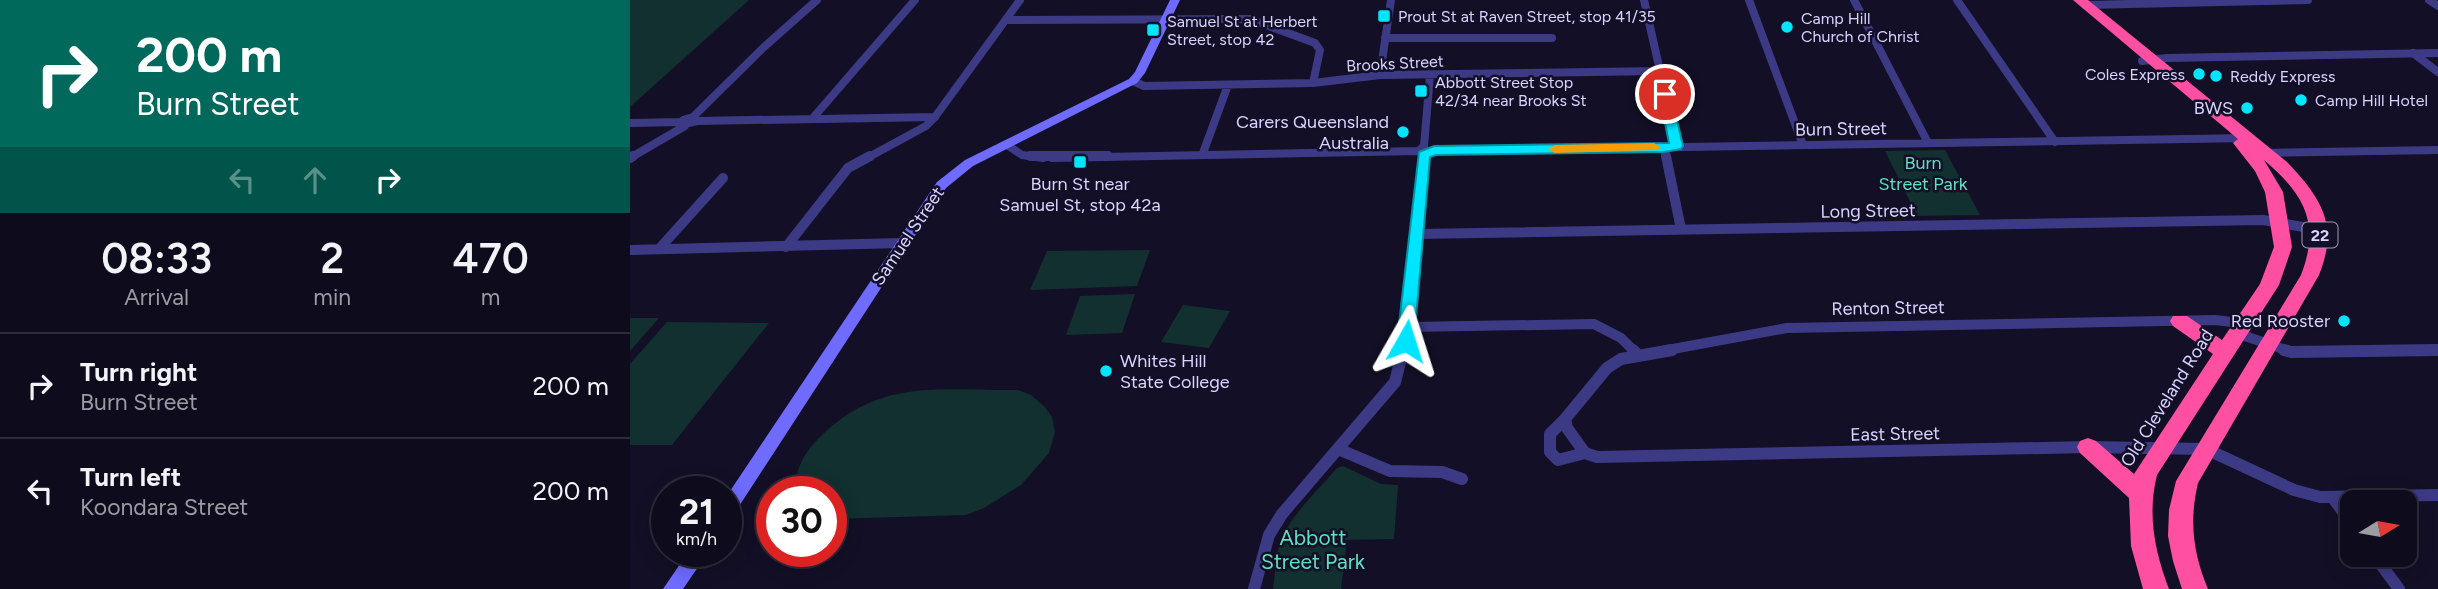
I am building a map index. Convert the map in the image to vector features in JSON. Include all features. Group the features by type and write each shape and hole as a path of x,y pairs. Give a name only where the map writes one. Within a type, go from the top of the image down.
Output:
{"highway":[{"name":"Old Cleveland Road","path":"2069,0 2147,60 2304,191 2316,213 2320,230 2320,253 2306,283 2187,481 2179,507 2181,548 2195,589"},
{"name":"Old Cleveland Road","path":"2082,2 2147,60"},
{"name":"Old Cleveland Road","path":"2156,589 2142,534 2140,493 2146,473 2269,285 2283,247 2273,192 2251,146"},
{"path":"2180,321 2224,352"},
{"path":"2088,447 2140,493"}],"street":[{"path":"695,119 764,47 817,0"},
{"path":"812,119 915,0"},
{"path":"786,247 848,168 926,126 935,117 1020,0"},
{"path":"1133,81 1140,73 1175,0"},
{"path":"1380,75 1391,0"},
{"path":"1644,0 1676,146"},
{"path":"1749,0 1803,145"},
{"path":"1854,0 1927,141"},
{"path":"1957,0 2054,142"},
{"path":"2082,2 2308,0"},
{"path":"2430,0 2438,6"},
{"path":"1006,20 1250,19 1315,43 1320,50 1312,83"},
{"path":"1385,38 1552,38"},
{"path":"2413,53 2438,72"},
{"path":"2147,60 2438,53"},
{"name":"Brooks Street","path":"1133,81 1144,86 1228,85 1312,83 1380,75 1660,71"},
{"path":"1254,589 1269,535 1282,514 1395,382 1400,369 1408,327 1430,75"},
{"name":"Samuel Street","path":"742,488 946,179 969,163 1133,81"},
{"path":"1203,153 1228,85"},
{"path":"630,158 695,119 935,117"},
{"path":"630,123 683,124"},
{"name":"Burn Street","path":"1007,145 1022,155 1045,158 1927,141 2438,150"},
{"path":"1664,148 1681,229"},
{"path":"659,249 723,178"},
{"name":"Long Street","path":"1415,234 2280,221 2320,230"},
{"path":"630,250 902,243"},
{"name":"Renton Street","path":"1585,453 1558,460 1550,452 1550,434 1607,368 1621,359 1804,327 2220,320 2232,322 2245,335 2268,345 2302,353 2438,350"},
{"path":"1408,327 1594,324 1621,338 1639,356"},
{"path":"1565,419 1567,428 1585,453"},
{"name":"East Street","path":"1585,453 1597,457 2088,447 2206,449"},
{"path":"1338,449 1390,471 1442,472 1462,479"},
{"path":"2206,449 2294,490 2333,498 2438,495"},
{"path":"2333,498 2340,508"},
{"path":"2383,567 2399,589"},
{"path":"672,589 682,581"}],"green space":[{"path":"630,0 749,0 630,107"},
{"name":"Burn Street Park","path":"1945,150 1980,215 1917,216 1885,151"},
{"path":"1150,250 1137,286 1030,290 1047,251"},
{"path":"1135,294 1122,333 1066,335 1080,296"},
{"path":"1183,305 1230,311 1209,348 1161,342"},
{"path":"630,318 659,318 630,351"},
{"path":"667,322 769,323 672,445 630,445 630,364"},
{"path":"936,390 1018,390 1031,395 1052,417 1055,432 1049,453 1021,485 984,508 966,515 847,519 847,476 797,476 808,450 841,419 864,405 887,397"},
{"name":"Abbott Street Park","path":"1343,466 1381,484 1398,485 1394,539 1347,540 1341,589 1273,589 1278,550 1288,527 1311,496 1337,468"}],"slow traffic":[{"path":"1555,149 1654,147"}],"place":[{"name":"Prout St at Raven Street, stop 41/35","path":"1384,16"},
{"name":"Camp Hill Church of Christ","path":"1787,27"},
{"name":"Samuel St at Herbert Street, stop 42","path":"1153,30"},
{"name":"Coles Express","path":"2199,74"},
{"name":"Reddy Express","path":"2216,76"},
{"name":"Abbott Street Stop 42/34 near Brooks St","path":"1421,91"},
{"name":"Camp Hill Hotel","path":"2301,100"},
{"name":"BWS","path":"2247,108"},
{"name":"Carers Queensland Australia","path":"1403,132"},
{"name":"Burn St near Samuel St, stop 42a","path":"1080,162"},
{"name":"Red Rooster","path":"2344,321"},
{"name":"Whites Hill State College","path":"1106,371"}],"route":[{"path":"1406,341 1424,155 1432,154 1434,150 1676,146 1665,94"}]}
